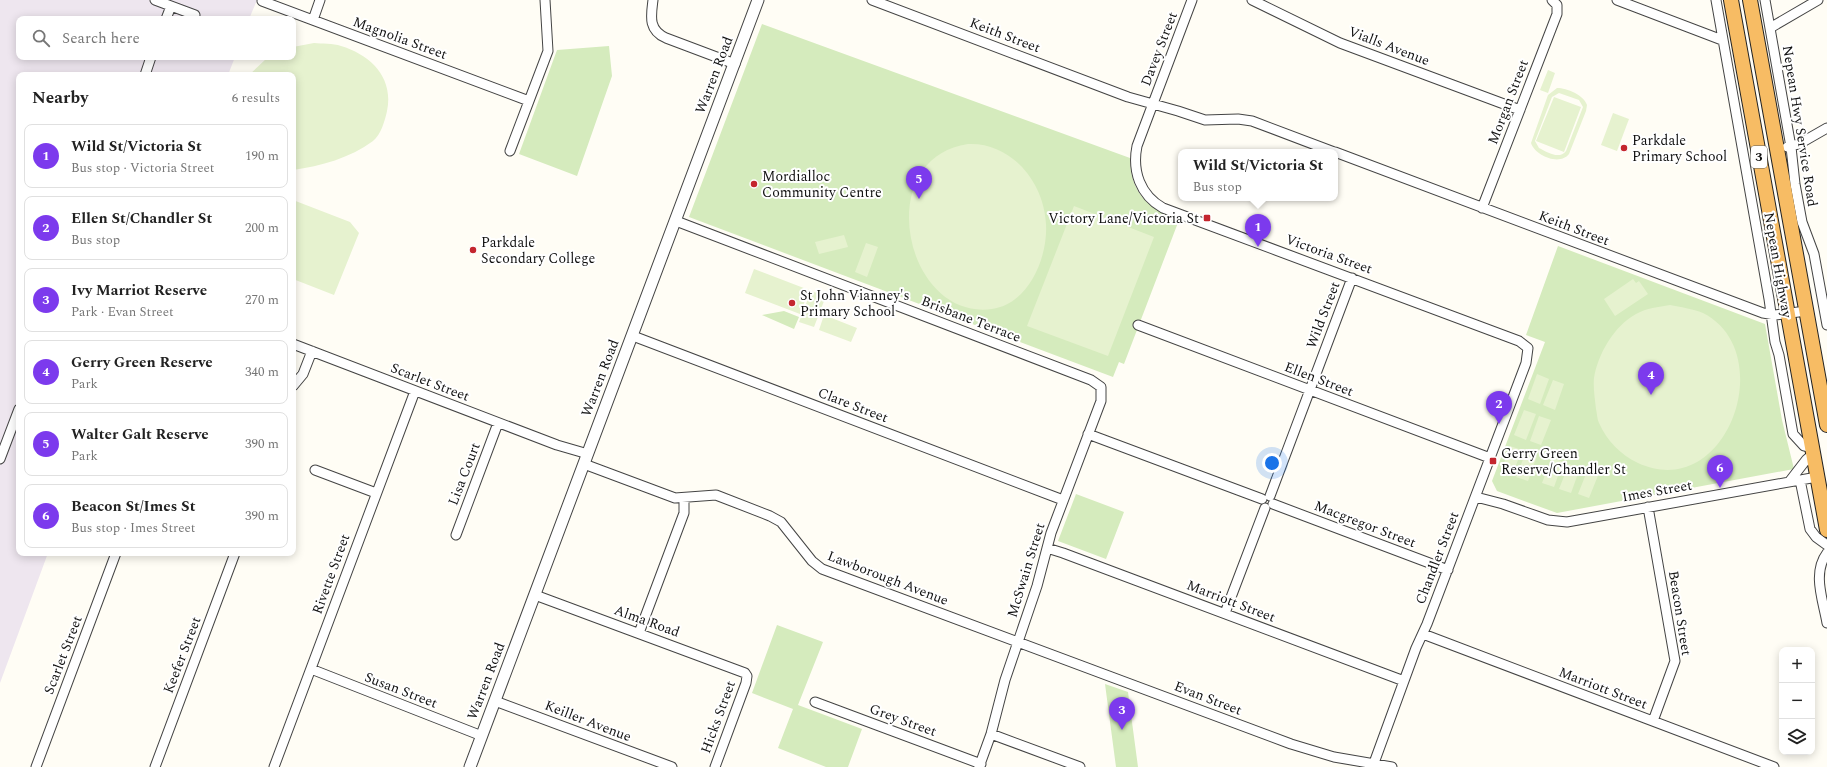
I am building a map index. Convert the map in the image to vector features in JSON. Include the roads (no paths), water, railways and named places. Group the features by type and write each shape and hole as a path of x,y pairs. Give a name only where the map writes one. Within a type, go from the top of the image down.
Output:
{"highway":[{"name":"Nepean Highway","path":"1731,0 1812,451 1822,476 1827,530"},
{"name":"Nepean Highway","path":"1750,0 1827,425"}],"street":[{"path":"155,0 195,15"},
{"path":"313,20 320,0"},
{"path":"510,151 548,51 545,0"},
{"path":"653,0 651,23 658,34 734,64"},
{"name":"Warren Road","path":"470,767 758,0"},
{"name":"Keith Street","path":"872,0 1128,96 1209,121 1238,119 1252,121 1327,149"},
{"name":"Davey Street","path":"1153,104 1192,0"},
{"name":"Vialls Avenue","path":"1252,0 1340,43 1520,110"},
{"path":"1617,0 1722,40"},
{"path":"1716,0 1771,314 1794,434 1804,446 1812,451 1790,482"},
{"name":"Nepean Hwy Service Road","path":"1765,0 1791,146 1795,184 1802,222 1814,254 1827,325"},
{"path":"1770,28 1818,0"},
{"name":"Magnolia Street","path":"262,2 529,101"},
{"name":"Morgan Street","path":"1482,208 1557,14 1555,3"},
{"path":"167,16 171,6"},
{"path":"146,72 150,60"},
{"name":"Victoria Street","path":"1153,104 1137,146 1136,166 1141,186 1155,203 1519,341 1528,348 1526,363"},
{"path":"1776,149 1801,143 1827,128"},
{"name":"Keith Street","path":"1338,153 1696,289 1764,313 1787,314 1806,311"},
{"name":"Brisbane Terrace","path":"676,221 1099,384"},
{"name":"Wild Street","path":"1225,613 1352,278"},
{"name":"Ellen Street","path":"1138,325 1490,458"},
{"name":"Clare Street","path":"632,336 1064,500"},
{"name":"Scarlet Street","path":"296,345 557,445 586,459"},
{"path":"296,383 301,378 312,351"},
{"name":"Chandler Street","path":"1374,763 1526,363"},
{"name":"McSwain Street","path":"980,765 991,734 1005,680 1037,586 1047,548 1102,395 1099,384"},
{"name":"Rivette Street","path":"274,767 415,391"},
{"path":"0,459 16,417"},
{"name":"Lisa Court","path":"456,535 498,423"},
{"name":"Macgregor Street","path":"1088,434 1448,570"},
{"name":"Lawborough Avenue","path":"586,459 670,496 684,498 716,495 770,516 781,522 812,560 822,569 1018,642"},
{"path":"315,470 376,493"},
{"name":"Imes Street","path":"1477,493 1503,504 1548,520 1558,522 1822,476"},
{"path":"1800,480 1811,531 1827,545"},
{"path":"639,633 684,513 684,498"},
{"name":"Beacon Street","path":"1648,507 1675,661 1653,721"},
{"name":"Marriott Street","path":"1047,548 1225,613 1404,682"},
{"path":"1827,553 1822,561 1818,574 1827,623"},
{"name":"Scarlet Street","path":"36,767 115,556"},
{"name":"Keefer Street","path":"155,767 234,556"},
{"name":"Alma Road","path":"535,595 740,670 747,676"},
{"name":"Marriott Street","path":"1423,634 1774,767"},
{"name":"Evan Street","path":"1018,642 1302,748 1334,757 1392,767"},
{"name":"Susan Street","path":"311,670 482,736"},
{"name":"Hicks Street","path":"715,767 746,683 747,676"},
{"name":"Keiller Avenue","path":"495,701 672,767"},
{"name":"Grey Street","path":"815,702 980,765"},
{"path":"991,734 1080,767"}],"place":[{"name":"Parkdale Primary School","path":"1624,148"},
{"name":"Mordialloc Community Centre","path":"754,184"},
{"name":"Walter Galt Reserve","path":"919,199"},
{"name":"Victory Lane/Victoria St","path":"1207,218"},
{"name":"Wild St/Victoria St","path":"1258,247"},
{"name":"Parkdale Secondary College","path":"473,250"},
{"name":"St John Vianney's Primary School","path":"792,303"},
{"name":"Gerry Green Reserve","path":"1651,395"},
{"name":"Ellen St/Chandler St","path":"1499,424"},
{"name":"Gerry Green Reserve/Chandler St","path":"1493,461"},
{"name":"Beacon St/Imes St","path":"1720,488"},
{"name":"Ivy Marriot Reserve","path":"1122,730"}]}
